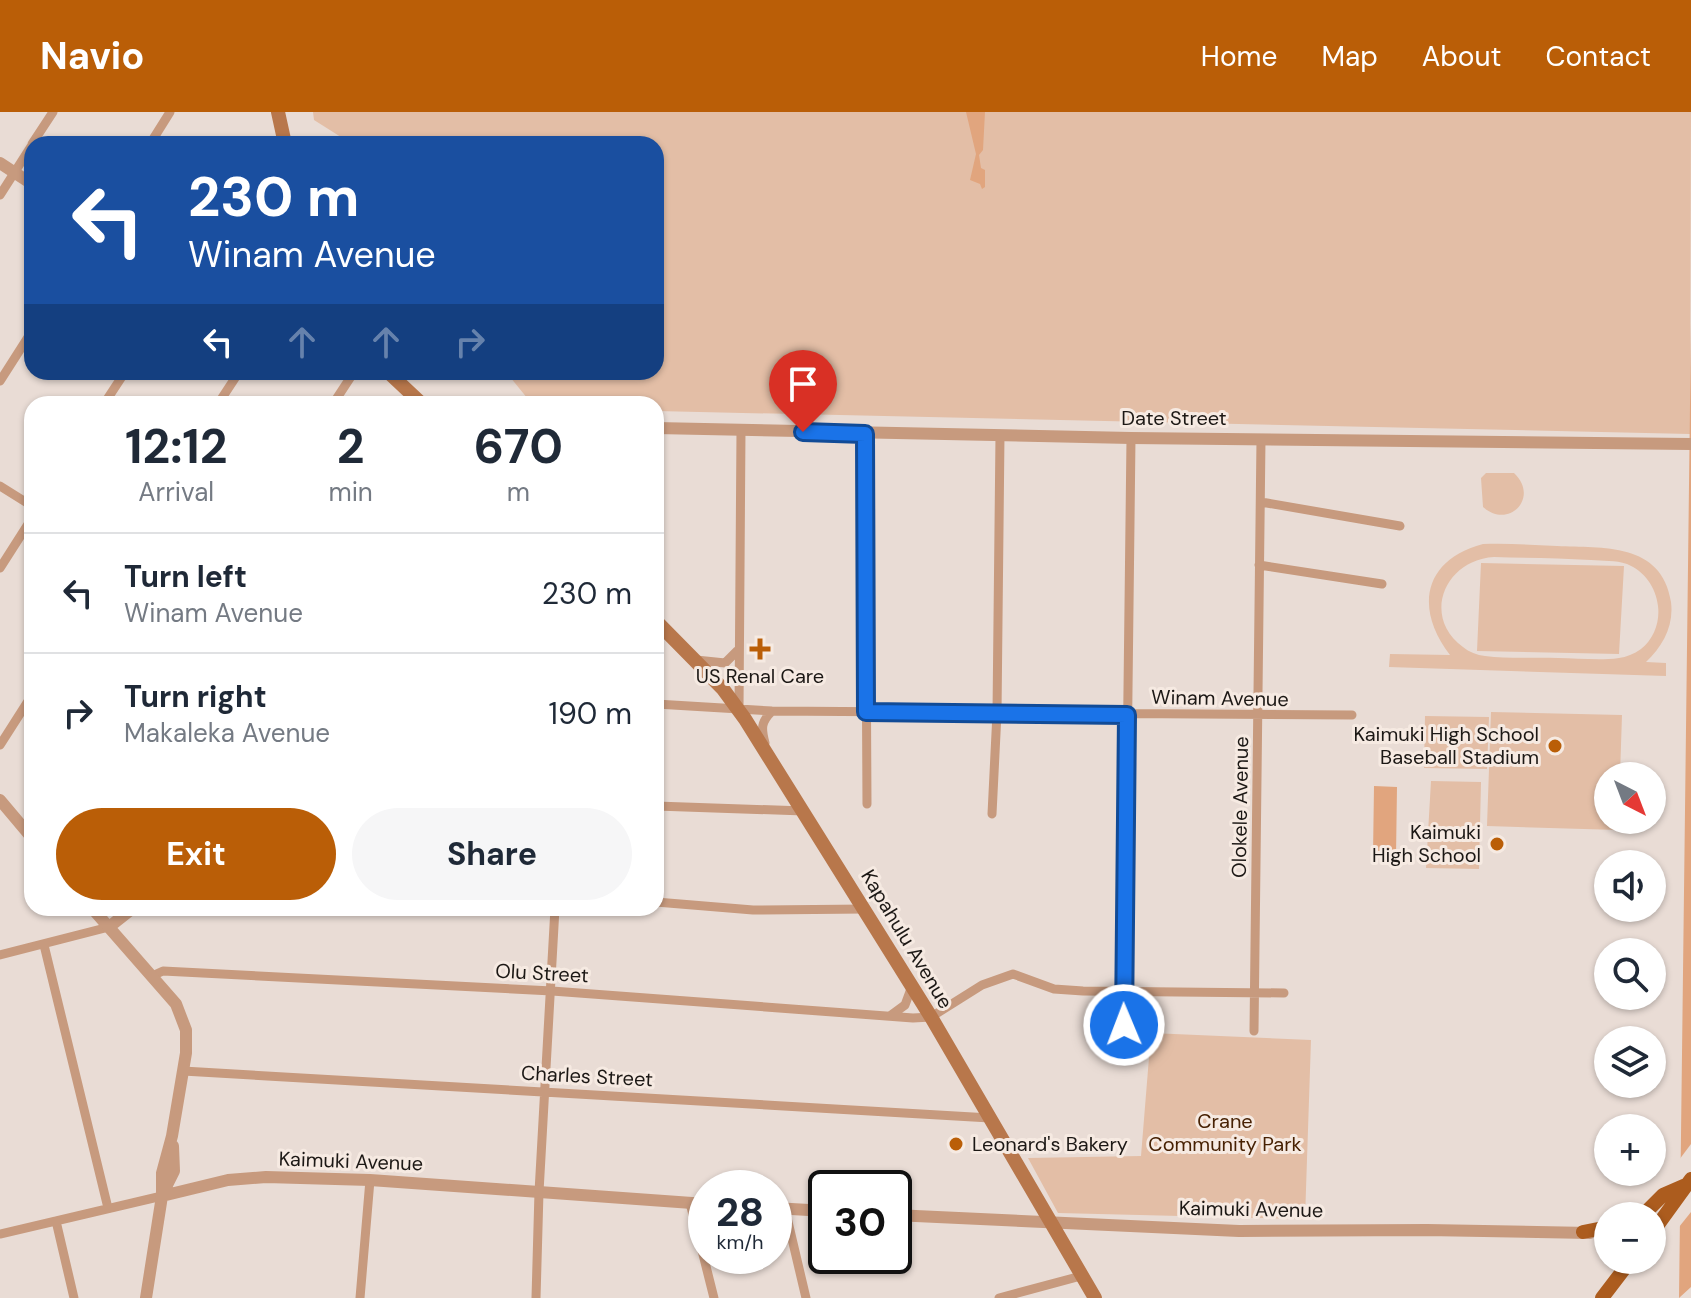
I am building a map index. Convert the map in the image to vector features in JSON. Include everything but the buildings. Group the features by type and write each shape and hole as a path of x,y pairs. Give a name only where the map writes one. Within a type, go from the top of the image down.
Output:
{"main road":[{"path":"278,112 283,136"},
{"path":"396,380 414,396"},
{"name":"Kapahulu Avenue","path":"664,629 739,710 770,758 866,909 1095,1298"},
{"path":"1656,1202 1663,1195 1684,1188"},
{"path":"1666,1213 1684,1188"},
{"path":"1583,1232 1594,1230"},
{"path":"1602,1298 1620,1274"}],"street":[{"path":"37,136 53,112"},
{"path":"155,136 170,112"},
{"path":"0,195 24,156"},
{"path":"0,163 24,179"},
{"path":"0,381 24,344"},
{"name":"Date Street","path":"664,428 865,434 1688,444"},
{"path":"739,710 737,651 741,430"},
{"path":"865,434 867,804"},
{"path":"992,814 997,713 1000,435"},
{"path":"1124,1025 1131,438"},
{"name":"Olokele Avenue","path":"1254,1031 1261,439"},
{"path":"0,486 24,501"},
{"path":"1261,502 1400,526"},
{"path":"0,568 24,530"},
{"path":"1259,565 1382,584"},
{"path":"696,660 725,663 737,651"},
{"name":"Winam Avenue","path":"664,705 772,711 1352,715"},
{"path":"0,745 24,708"},
{"path":"770,758 761,729 763,720 772,711"},
{"path":"0,800 24,828"},
{"path":"664,806 804,811"},
{"path":"664,903 753,910 866,909"},
{"path":"99,916 176,1004 184,1021 183,1071 162,1173 162,1196 146,1298"},
{"path":"0,955 109,927 123,916"},
{"path":"536,1298 555,916"},
{"path":"44,945 108,1208"},
{"name":"Olu Street","path":"152,976 163,971 552,991 931,1017"},
{"path":"931,1017 982,985 1013,974 1054,989 1284,993"},
{"path":"890,1016 905,1005 912,986"},
{"name":"Charles Street","path":"183,1071 990,1118"},
{"path":"162,1196 174,1171 172,1136"},
{"path":"174,1171 184,1185 193,1188"},
{"name":"Kaimuki Avenue","path":"0,1234 228,1180 266,1177 370,1180 688,1203"},
{"path":"360,1298 370,1180"},
{"name":"Kaimuki Avenue","path":"912,1216 1239,1231 1594,1233"},
{"path":"56,1221 74,1298"},
{"path":"792,1250 806,1298"},
{"path":"708,1274 714,1298"},
{"path":"999,1298 1081,1276"}],"green space":[{"path":"313,112 1691,112 1690,434 664,411 664,396 526,396 512,380 664,380 664,136 339,136 314,120"},
{"path":"1486,473 1514,473 1524,492 1518,508 1502,515 1483,507 1481,478"},
{"path":"1483,544 1520,544 1593,547 1628,552 1643,558 1656,568 1665,582 1671,602 1671,619 1666,635 1646,662 1666,663 1666,676 1389,667 1390,654 1450,655 1432,621 1430,589 1447,562","holes":["1494,557 1609,561 1633,567 1648,580 1655,592 1658,618 1653,635 1636,652 1611,659 1482,656 1470,652 1450,634 1443,620 1441,606 1444,592 1463,568 1477,560"]},
{"path":"1481,563 1624,566 1619,654 1477,651"},
{"name":"Kaimuki High School Baseball Stadium","path":"1491,712 1622,715 1620,762 1594,762 1594,829 1487,826"},
{"path":"1425,716 1489,717 1487,769 1424,768"},
{"path":"1431,781 1481,782 1479,869 1426,868"},
{"name":"Crane Community Park","path":"1151,1033 1311,1040 1305,1219 1058,1213 1028,1158 1141,1156"}],"shaded area":[{"path":"966,112 985,112 983,150 979,155 981,168 985,170 985,187 982,189 980,184 970,180 976,154"},
{"path":"1691,323 1691,1287 1679,1298"},
{"path":"1374,786 1397,787 1396,856 1373,855"}],"pier":[{"path":"1691,1144 1691,1212 1679,1227 1679,1160"}],"place":[{"name":"US Renal Care","path":"760,649"},
{"name":"Kaimuki High School Baseball Stadium","path":"1555,746"},
{"name":"Kaimuki High School","path":"1497,844"},
{"name":"Leonard's Bakery","path":"956,1144"}],"route":[{"path":"803,432 865,434 866,712 1127,715 1124,1025"}]}
